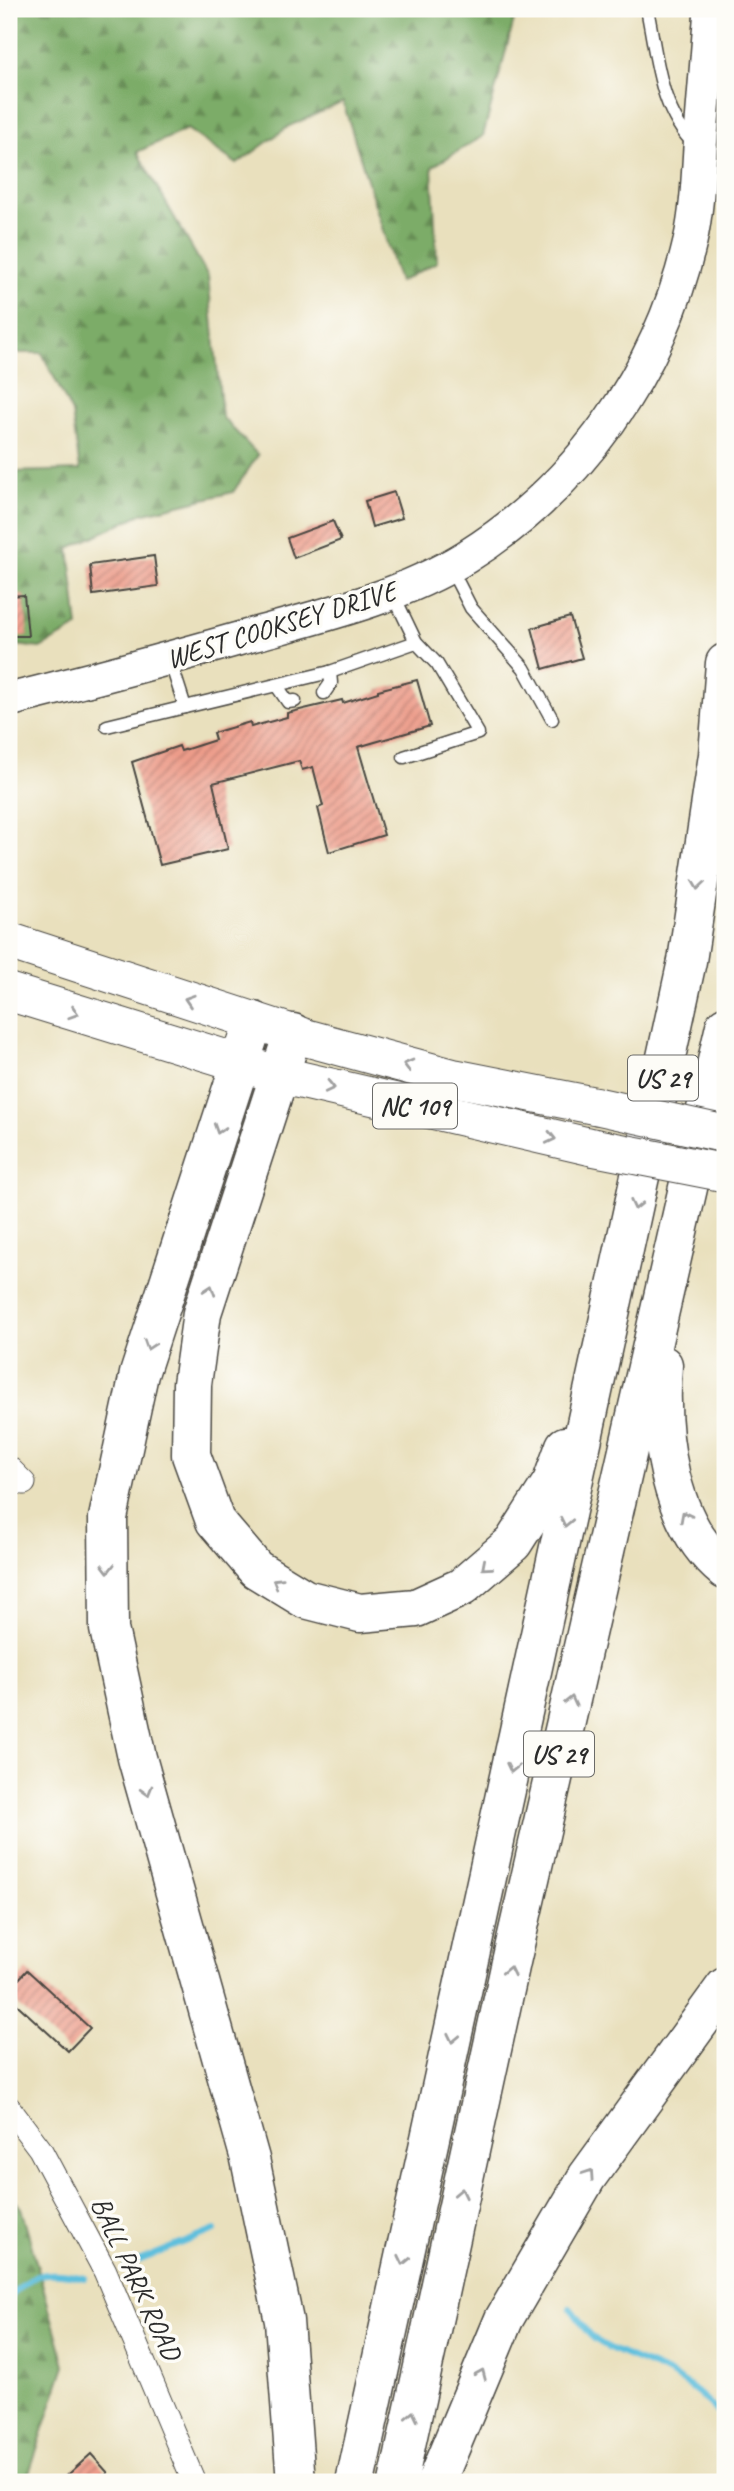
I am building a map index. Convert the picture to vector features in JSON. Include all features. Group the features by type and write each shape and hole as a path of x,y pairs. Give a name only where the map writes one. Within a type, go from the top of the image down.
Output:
{"highway":[{"name":"US 29","path":"355,2482 687,961 718,755 725,663"},
{"path":"254,1021 139,1374 108,1518 108,1629 137,1758 250,2159 284,2321 296,2482"},
{"name":"US 29","path":"398,2482 511,1962 725,1026"},
{"path":"293,1033 202,1313 192,1384 191,1455 215,1521 256,1569 305,1599 360,1613 416,1608 462,1587 513,1543 552,1482 607,1336"},
{"path":"668,1275 661,1395 668,1461 682,1512 710,1557 725,1570"},
{"path":"436,2482 504,2319 587,2177 725,1987"}],"main road":[{"name":"NC 109","path":"9,941 293,1033 455,1077 725,1134"},
{"name":"NC 109","path":"9,992 279,1075 592,1147 725,1173"}],"street":[{"name":"WEST COOKSEY DRIVE","path":"9,700 170,658 393,594 465,558 546,494 604,430 634,386 659,336 689,244 696,212 711,9"},
{"name":"BALL PARK ROAD","path":"9,2108 40,2150 105,2271 194,2482"}],"lane":[{"path":"647,9 667,104 682,133 700,150"},
{"path":"449,565 471,608 524,667 552,719"},
{"path":"393,594 416,642 437,664 478,733 404,757"},
{"path":"107,726 330,672 416,642"},
{"path":"170,658 185,707"},
{"path":"324,693 331,683 330,672"},
{"path":"277,686 288,702 295,701"}],"green space":[{"path":"9,9 517,9 483,136 432,167 437,262 399,282 343,102 289,126 237,164 187,129 137,152 208,276 222,417 258,455 233,492 141,514 69,548 78,627 40,648 9,644 9,468 10,472 80,470 72,413 42,353 9,353"},
{"path":"9,2193 21,2208 65,2365 26,2482 9,2482"}],"building":[{"path":"394,492 402,518 372,527 365,501"},
{"path":"333,521 341,540 294,558 287,538"},
{"path":"154,556 158,586 93,595 90,565"},
{"path":"24,595 28,636 9,636 9,596"},
{"path":"570,617 582,658 543,669 532,628"},
{"path":"417,680 430,726 358,747 384,835 329,852 318,808 323,806 313,767 302,770 299,761 213,783 228,849 160,865 132,762 179,746 181,751 215,740 213,733 250,722 251,727 287,717 287,713 342,700 343,703"},
{"path":"27,1970 90,2028 68,2051 9,1997 9,1990"},
{"path":"91,2454 108,2473 98,2482 60,2482"}],"waterway":[{"path":"126,2266 215,2230"},
{"path":"9,2299 34,2277 61,2274 85,2278"},
{"path":"570,2308 595,2340 684,2382 706,2400 725,2421"}]}
